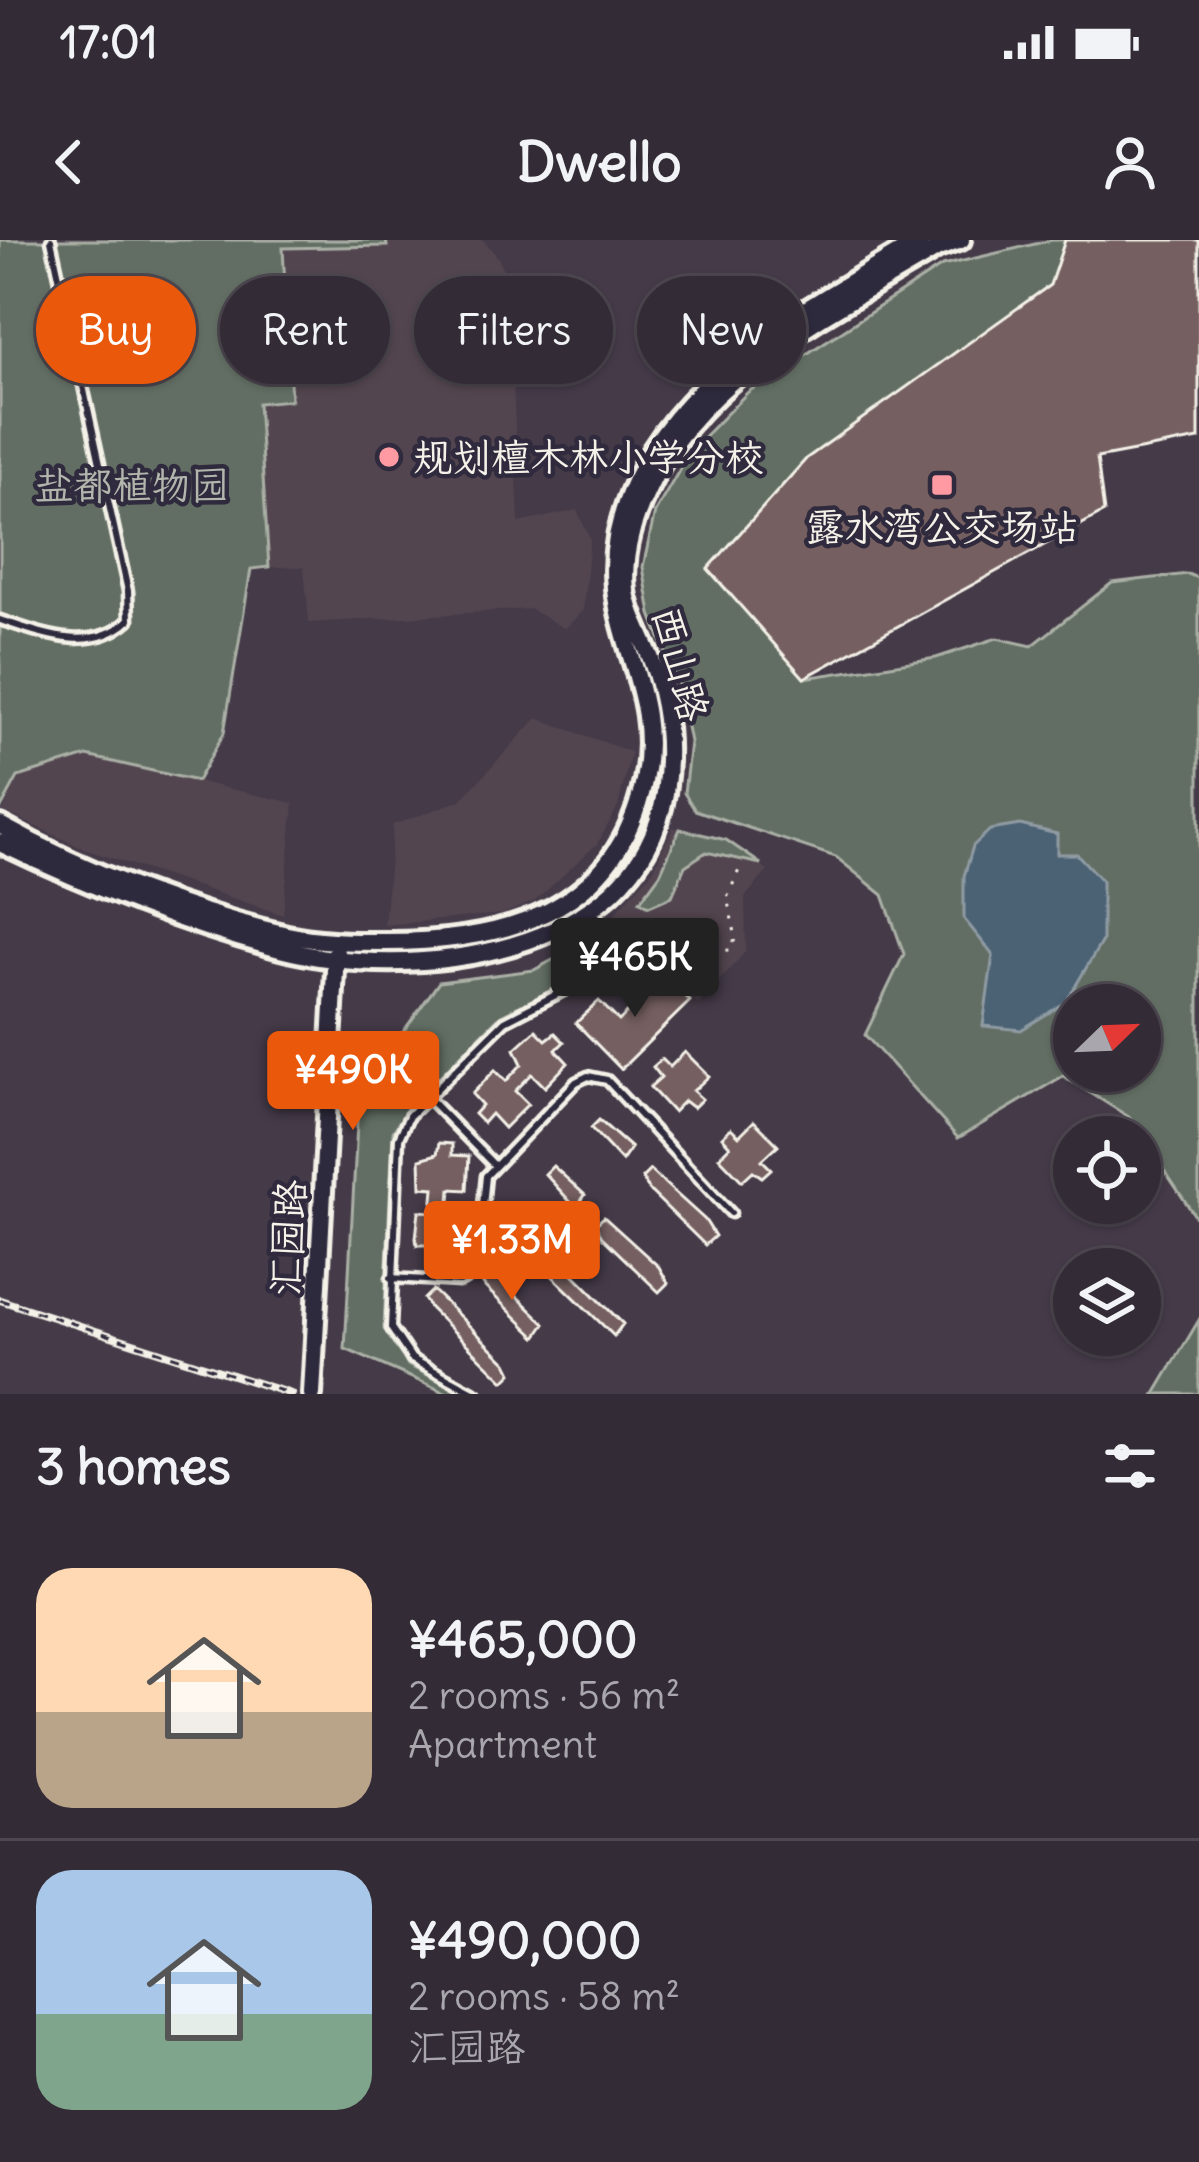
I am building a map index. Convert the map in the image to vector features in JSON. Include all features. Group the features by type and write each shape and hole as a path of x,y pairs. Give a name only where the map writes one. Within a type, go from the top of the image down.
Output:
{"main road":[{"name":"西山路","path":"0,825 92,868 336,950 518,929 559,908 590,882 616,850 645,779 649,730 613,592 614,535 637,478 672,422 728,364 931,242 961,240"},
{"name":"西山路","path":"0,843 198,923 283,950 481,953 526,944 592,909 630,870 652,834 665,796 666,709 626,593 627,540 650,484 682,430 738,376 931,242"},
{"name":"汇园路","path":"312,1394 336,950"}],"lane":[{"path":"0,620 54,637 97,639 113,634 129,620 128,591 51,240"},
{"path":"477,1394 404,1352 389,1321 399,1138 409,1116 511,1016 579,987 612,966 617,942 592,909"},
{"path":"391,1278 460,1282 476,1274 486,1176 576,1082 598,1076 677,1150 731,1213"},
{"path":"428,1098 494,1165"}],"path":[{"path":"612,966 627,965 649,937 670,928 695,928 715,951 730,950 736,937 727,898 742,863"}],"shaded area":[{"name":"规划檀木林小学分校","path":"385,240 483,240 498,257 506,276 414,276 414,384 513,384 519,523 577,510 590,539 583,610 565,629 530,609 309,623 304,567 270,567 258,403 291,400 290,384 390,384 390,276 284,276 283,248 385,247"},
{"path":"537,718 631,752 618,807 597,844 535,901 503,914 384,925 393,825 461,800"},
{"path":"87,757 294,803 283,915 84,849 3,811 18,777"},
{"path":"673,827 726,840 768,871 745,897 746,951 698,1005 611,918 653,870"}],"green space":[{"name":"盐都植物园","path":"0,240 386,240 387,246 283,248 284,276 220,276 220,384 290,384 291,400 258,403 269,567 251,569 224,733 197,781 87,756 18,777 0,810"},
{"path":"1065,240 1054,285 807,458 709,569 805,678 936,658 997,638 1032,646 1112,583 1188,574 1199,579 1199,1222 1161,1165 1161,1116 1127,1116 1089,1092 1161,1092 1161,984 1053,984 1053,1082 958,1138 865,1035 904,954 883,895 836,857 695,810 684,793 690,742 679,687 651,614 643,567 655,512 691,450 748,392 760,384 806,384 806,354 942,266"},
{"path":"680,829 726,840 761,864 706,852 685,866 672,896 649,906 640,901 660,874"},
{"path":"601,934 611,949 604,964 501,1015 407,1109 393,1132 384,1329 408,1365 465,1394 449,1394 345,1349 358,1105 367,1049 403,1032 439,982 534,970"},
{"path":"1199,1320 1199,1394 1155,1394"}],"water":[{"path":"1020,825 1057,834 1057,854 1077,854 1102,881 1102,941 1077,984 1053,984 1053,1010 1021,1030 983,1026 993,955 964,919 964,876 973,846 990,830"}],"building":[{"name":"露水湾公交场站","path":"1065,240 1199,240 1199,439 1097,458 1104,512 804,678 708,569 807,458 1050,285"},
{"path":"655,966 690,1001 621,1069 576,1023 599,1001 619,1021 652,988 642,978"},
{"path":"536,1030 546,1040 555,1033 564,1042 556,1050 568,1063 545,1087 532,1074 515,1091 528,1104 504,1128 491,1114 483,1123 474,1114 482,1105 472,1094 495,1070 506,1081 522,1064 515,1049"},
{"path":"685,1052 709,1076 693,1091 702,1099 693,1108 684,1101 673,1112 650,1087 661,1077 653,1067 662,1059 670,1067"},
{"path":"599,1120 631,1148 622,1161 591,1128"},
{"path":"754,1121 778,1145 762,1160 771,1169 762,1177 753,1171 742,1181 719,1157 730,1146 722,1137 731,1128 739,1136"},
{"path":"439,1143 452,1144 452,1155 469,1156 467,1190 451,1189 449,1213 465,1214 463,1248 447,1247 445,1258 432,1257 431,1245 417,1245 416,1238 419,1211 432,1212 434,1188 421,1187 420,1159 437,1154"},
{"path":"553,1166 585,1195 576,1208 545,1174"},
{"path":"650,1170 705,1220 715,1236 705,1245 649,1190 642,1178"},
{"path":"604,1217 659,1267 668,1283 659,1292 602,1237 595,1225"},
{"path":"539,1240 623,1324 614,1336 534,1258 529,1249"},
{"path":"489,1269 545,1324 536,1337 485,1287 480,1279"},
{"path":"433,1290 507,1363 512,1373 504,1381 430,1308 424,1299"}],"railway":[{"path":"0,1300 291,1394"}],"place":[{"name":"规划檀木林小学分校","path":"389,457"},
{"name":"露水湾公交场站","path":"942,485"}]}
